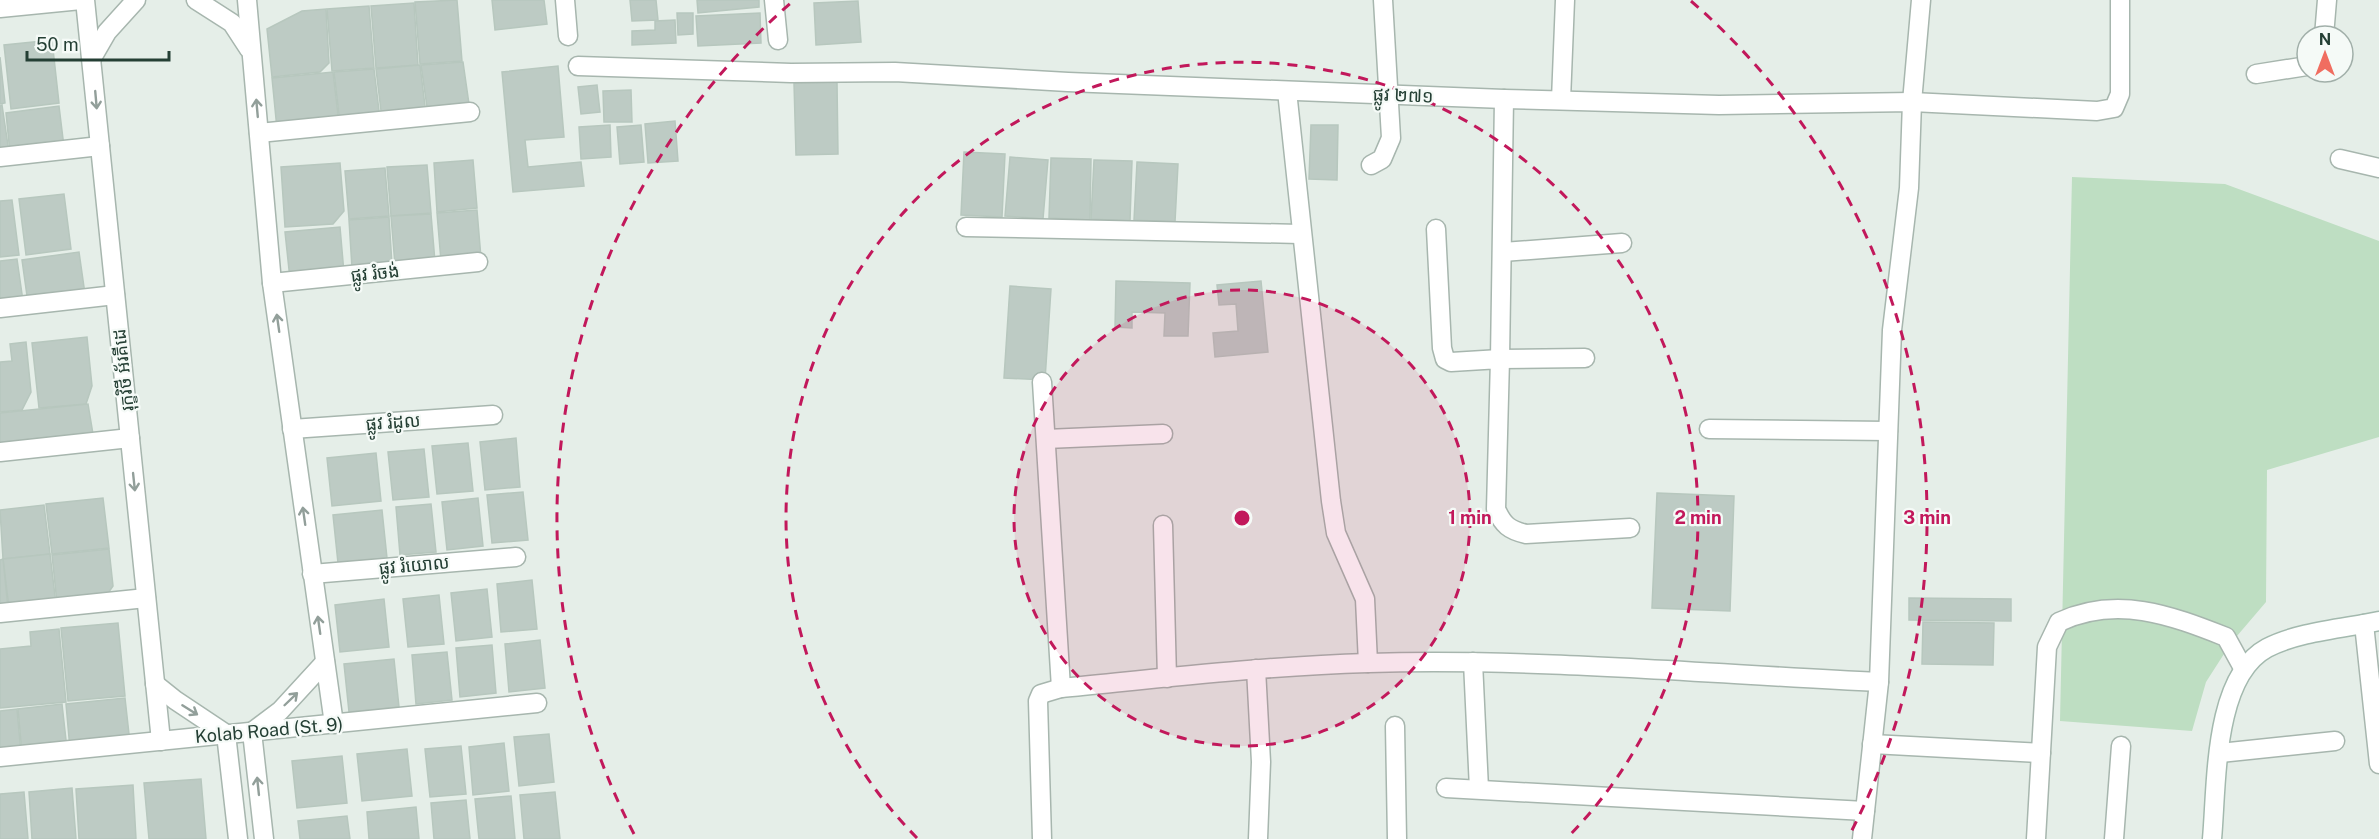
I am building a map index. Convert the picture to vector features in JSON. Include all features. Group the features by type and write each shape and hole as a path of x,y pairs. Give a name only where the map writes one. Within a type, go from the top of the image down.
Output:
{"street":[{"path":"0,8 83,0"},
{"name":"រុក្ខវិថី អ័រគីដេ","path":"83,0 92,58 161,741"},
{"path":"92,58 107,32 136,0"},
{"path":"196,0 232,23 241,33 252,53"},
{"path":"247,0 272,283 334,724"},
{"path":"565,0 568,36"},
{"path":"774,0 778,40"},
{"path":"1371,165 1382,159 1390,138 1390,95 1383,0"},
{"path":"1561,100 1565,0"},
{"path":"1862,839 1879,682 1892,330 1909,188 1912,102 1921,0"},
{"name":"ផ្លូវ ២៧១","path":"578,66 791,73 894,72 1504,99 1719,105 1912,102 2097,111 2114,108 2120,94 2120,0"},
{"path":"2325,24 2327,0"},
{"path":"2256,74 2295,68"},
{"path":"1287,91 1300,234 1331,501 1336,533 1365,599 1368,663"},
{"path":"1504,99 1503,252 1496,509 1503,524 1512,531 1526,534 1629,528"},
{"path":"259,133 470,112"},
{"path":"0,157 100,146"},
{"path":"2340,159 2379,168"},
{"path":"966,227 1300,234"},
{"path":"1436,229 1442,348 1445,359 1451,363 1500,359 1585,358"},
{"path":"1503,252 1622,243"},
{"name":"ផ្លូវ រំចង់","path":"272,283 478,262"},
{"path":"0,308 115,295"},
{"path":"1042,382 1061,688"},
{"name":"ផ្លូវ រំដូល","path":"292,429 493,415"},
{"path":"1709,429 1888,431"},
{"path":"1046,439 1163,434"},
{"path":"0,452 130,438"},
{"path":"1163,525 1167,678"},
{"name":"ផ្លូវ រំយោល","path":"312,574 516,557"},
{"path":"0,613 146,598"},
{"path":"2036,839 2047,647 2059,622 2082,611 2124,608 2172,616 2226,637 2243,668"},
{"path":"2212,839 2220,753 2228,701 2243,668 2266,648 2286,640 2371,623 2379,764"},
{"path":"264,839 252,732 280,711 325,662"},
{"path":"1042,839 1038,701 1041,693 1061,688 1256,669 1368,663 1473,662 1879,682"},
{"path":"1473,662 1479,789"},
{"path":"1256,669 1261,762 1258,839"},
{"path":"155,684 226,734 238,839"},
{"name":"Kolab Road (St. 9)","path":"0,757 537,703"},
{"path":"1395,726 1397,839"},
{"path":"2220,753 2335,741"},
{"path":"1872,744 2041,753"},
{"path":"2114,839 2121,746"},
{"path":"1446,788 1865,811"}],"green space":[{"path":"2072,177 2225,184 2379,241 2379,437 2267,470 2266,602 2231,643 2206,682 2192,731 2060,721"}],"building":[{"path":"457,0 462,61 420,64 415,2"},
{"path":"492,0 544,0 547,24 495,30"},
{"path":"630,0 656,0 658,20 632,21"},
{"path":"697,0 759,0 759,7 698,13"},
{"path":"858,1 861,42 816,45 814,3"},
{"path":"414,3 418,65 376,68 371,6"},
{"path":"369,6 374,68 332,71 327,9"},
{"path":"326,9 329,63 320,72 272,77 267,29 302,11"},
{"path":"677,13 693,13 693,34 678,35"},
{"path":"760,13 761,43 698,46 696,16"},
{"path":"675,20 676,43 632,45 632,31 655,30 655,21"},
{"path":"52,40 59,103 11,109 4,45"},
{"path":"0,57 5,103 0,104"},
{"path":"463,62 470,111 428,114 421,65"},
{"path":"420,65 426,114 382,119 376,69"},
{"path":"558,66 564,137 525,140 528,167 581,162 584,186 513,192 502,72"},
{"path":"374,69 380,119 340,123 334,72"},
{"path":"333,72 339,123 277,129 272,78"},
{"path":"837,82 838,154 796,155 794,83"},
{"path":"597,85 600,112 581,114 578,87"},
{"path":"631,90 632,122 604,122 603,91"},
{"path":"2,105 9,152 0,153 0,106"},
{"path":"59,106 64,147 10,153 6,113"},
{"path":"675,121 678,161 648,163 645,124"},
{"path":"610,125 611,157 581,159 579,127"},
{"path":"641,125 644,162 620,164 617,127"},
{"path":"1311,125 1338,125 1337,180 1309,179"},
{"path":"964,152 1005,154 1002,217 961,215"},
{"path":"1010,157 1048,160 1043,219 1005,216"},
{"path":"1051,158 1091,159 1090,220 1049,218"},
{"path":"473,160 477,208 437,212 434,163"},
{"path":"1094,160 1132,161 1130,221 1091,219"},
{"path":"1137,162 1178,164 1175,222 1134,220"},
{"path":"340,163 344,211 333,224 285,227 281,167"},
{"path":"427,165 431,213 391,216 387,167"},
{"path":"385,168 389,216 349,219 345,171"},
{"path":"64,194 71,249 26,255 19,199"},
{"path":"12,200 19,255 0,257 0,201"},
{"path":"477,210 481,258 441,261 437,213"},
{"path":"431,214 435,262 395,265 391,216"},
{"path":"389,217 392,265 352,268 349,220"},
{"path":"340,227 344,273 290,279 285,232"},
{"path":"79,252 85,294 28,303 22,260"},
{"path":"17,259 23,301 0,304 0,261"},
{"path":"1116,281 1190,283 1188,336 1164,336 1165,313 1132,312 1132,328 1115,327"},
{"path":"1261,281 1268,352 1215,357 1213,333 1238,331 1236,304 1219,305 1217,285"},
{"path":"1010,286 1051,289 1045,380 1004,378"},
{"path":"87,337 92,386 86,404 39,408 32,343"},
{"path":"26,342 31,392 22,410 0,412 0,362 12,361 10,344"},
{"path":"88,404 94,440 0,450 0,413"},
{"path":"516,438 520,487 485,490 480,442"},
{"path":"468,443 473,491 437,494 432,446"},
{"path":"424,449 429,497 393,500 388,452"},
{"path":"376,453 381,501 332,506 327,458"},
{"path":"523,492 528,540 492,543 487,495"},
{"path":"1657,493 1734,496 1730,611 1652,608"},
{"path":"103,498 109,548 52,554 46,504"},
{"path":"478,498 483,546 447,550 442,502"},
{"path":"431,504 436,552 400,555 396,507"},
{"path":"44,505 50,554 3,559 0,510"},
{"path":"382,510 387,558 338,563 333,515"},
{"path":"109,549 113,586 104,599 57,603 52,555"},
{"path":"50,554 56,604 9,608 3,559"},
{"path":"3,559 8,608 0,609 0,560"},
{"path":"532,580 537,629 501,632 497,584"},
{"path":"487,589 492,637 456,641 451,593"},
{"path":"439,595 444,644 408,647 403,599"},
{"path":"1909,598 2011,599 2011,621 1909,620"},
{"path":"384,599 389,647 340,652 335,605"},
{"path":"1923,622 1994,623 1993,665 1922,664"},
{"path":"118,623 125,696 68,701 61,628"},
{"path":"59,629 66,702 0,708 0,649 31,646 30,632"},
{"path":"540,640 545,688 509,692 505,644"},
{"path":"492,645 496,693 460,697 456,648"},
{"path":"447,652 452,700 416,704 412,655"},
{"path":"394,659 399,707 349,712 344,664"},
{"path":"125,698 130,743 70,749 66,704"},
{"path":"62,704 67,749 22,753 18,709"},
{"path":"17,709 21,753 0,756 0,711"},
{"path":"549,734 554,782 519,786 514,737"},
{"path":"504,743 509,791 473,795 469,747"},
{"path":"461,746 466,794 430,797 425,749"},
{"path":"407,749 412,796 362,801 357,754"},
{"path":"342,756 347,803 297,808 292,761"},
{"path":"201,779 206,839 149,839 144,783"},
{"path":"133,785 136,839 79,839 76,789"},
{"path":"72,788 76,839 32,839 29,792"},
{"path":"24,792 28,839 0,839 0,794"},
{"path":"555,792 560,839 524,839 520,795"},
{"path":"511,796 515,839 479,839 475,799"},
{"path":"466,800 470,839 434,839 431,803"},
{"path":"416,807 419,839 369,839 367,812"},
{"path":"347,816 350,839 300,839 298,821"}]}
